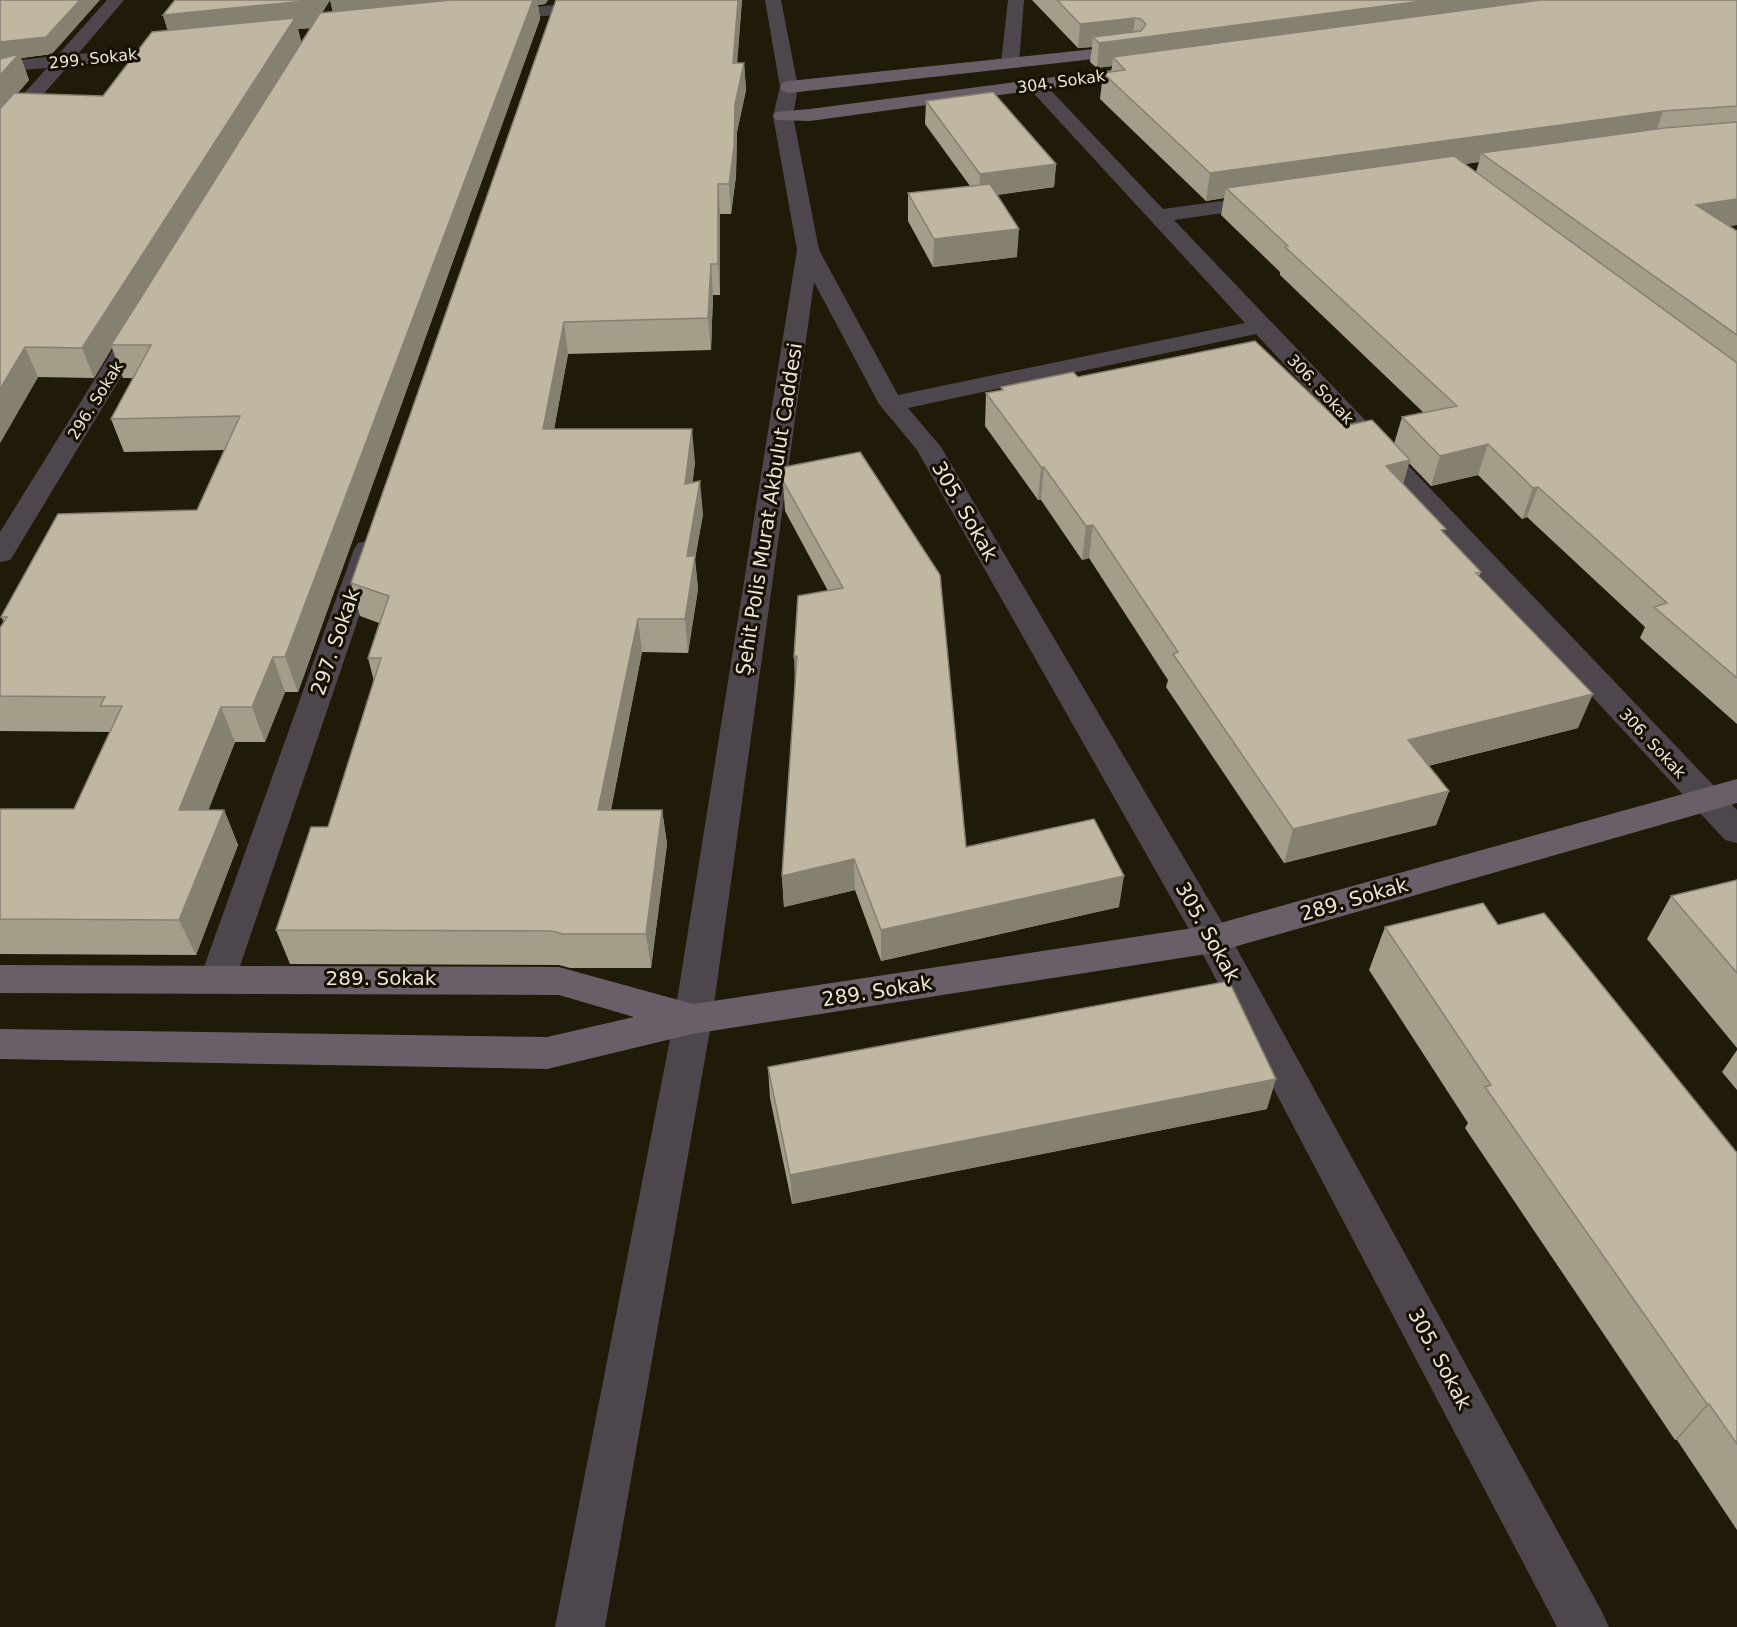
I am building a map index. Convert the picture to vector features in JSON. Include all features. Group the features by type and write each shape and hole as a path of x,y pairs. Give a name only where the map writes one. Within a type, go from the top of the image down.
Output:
{"street":[{"path":"0,132 116,0"},
{"path":"472,18 553,15 651,0"},
{"name":"Şehit Polis Murat Akbulut Caddesi","path":"580,1627 693,1019 808,250 783,116 789,87 772,0"},
{"path":"1016,0 1010,63 1035,85"},
{"name":"299. Sokak","path":"0,68 202,46"},
{"name":"304. Sokak","path":"789,87 1151,48"},
{"name":"304. Sokak","path":"783,116 810,116 1163,68"},
{"name":"306. Sokak","path":"1035,85 1262,326 1721,794 1737,831"},
{"path":"1158,216 1287,198"},
{"name":"305. Sokak","path":"808,250 891,404 928,447 1214,939 1584,1627"},
{"name":"296. Sokak","path":"0,554 151,309"},
{"path":"891,404 1262,326"},
{"name":"297. Sokak","path":"218,978 375,528"},
{"name":"289. Sokak","path":"0,979 558,981 693,1019 1214,939 1721,794"},
{"path":"0,1044 547,1053 693,1019"}],"building":[{"path":"0,0 80,0 46,37 0,42"},
{"path":"175,0 306,0 163,15"},
{"path":"451,0 533,0 285,657 273,657 252,707 221,707 179,810 224,810 179,920 0,919 0,809 74,809 122,706 100,706 105,697 0,696 0,628 7,617 1,617 58,514 197,510 240,416 111,419 151,345 111,345 320,13"},
{"path":"556,0 738,0 733,63 744,63 735,104 734,147 729,184 718,184 718,264 711,264 708,318 564,322 543,429 692,429 685,484 700,481 687,556 695,556 685,619 638,619 598,810 662,810 646,934 563,934 552,931 276,930 311,827 328,827 381,658 368,658 389,596 351,583"},
{"path":"1057,0 1430,0 1099,43 1093,37 1141,31 1146,24 1141,19 1135,18 1080,24"},
{"path":"1541,0 1737,0 1737,106 1663,111 1210,173 1103,73 1125,70 1113,57"},
{"path":"295,18 82,348 25,347 0,389 0,109 14,93 103,96 152,32"},
{"path":"19,54 0,75 0,59"},
{"path":"993,92 1056,164 980,174 926,101"},
{"path":"1737,122 1737,199 1696,205 1737,231 1737,335 1481,153 1664,128"},
{"path":"1454,156 1737,363 1737,678 1654,607 1667,603 1538,487 1533,488 1488,444 1440,456 1402,417 1457,406 1285,247 1288,246 1226,188"},
{"path":"990,184 1019,229 934,239 908,193"},
{"path":"1255,341 1344,426 1372,420 1410,460 1386,466 1446,529 1441,530 1481,572 1476,573 1593,694 1408,740 1449,791 1293,829 1173,654 1178,652 1093,525 1086,526 1044,467 1041,467 986,393 1003,390 1001,387 1073,372 1078,377"},
{"path":"860,452 940,575 966,847 1094,819 1124,876 881,930 854,859 782,876 797,656 794,657 798,596 843,588 783,481 785,467"},
{"path":"1737,880 1737,973 1671,896"},
{"path":"1483,903 1498,925 1544,913 1737,1153 1737,1444 1485,1087 1491,1085 1385,927"},
{"path":"1229,981 1276,1079 790,1175 768,1067"}]}
